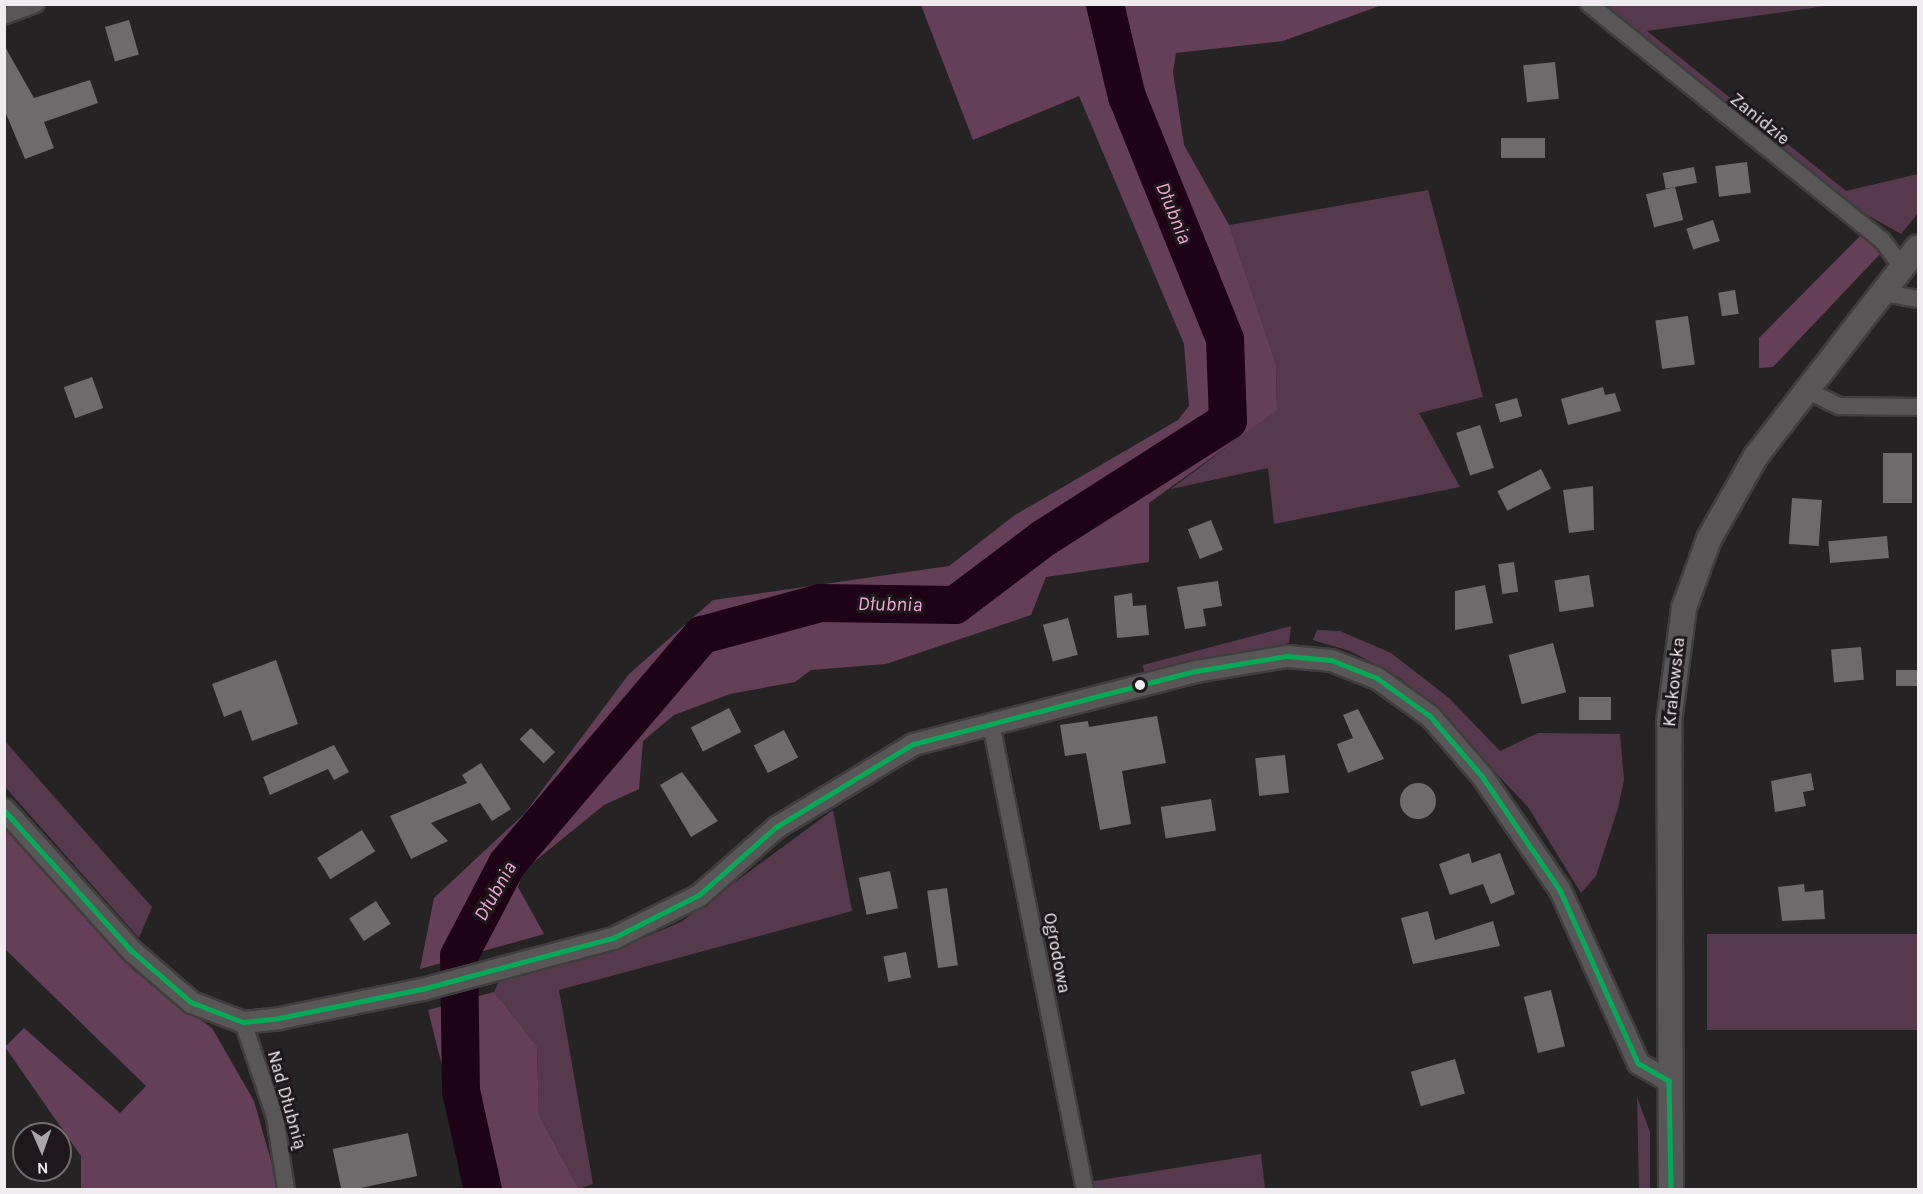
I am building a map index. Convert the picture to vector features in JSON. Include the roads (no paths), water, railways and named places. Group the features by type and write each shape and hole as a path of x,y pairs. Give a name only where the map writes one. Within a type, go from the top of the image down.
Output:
{"main road":[{"name":"Krakowska","path":"1671,1190 1668,1082 1669,722 1678,637 1697,566 1726,505 1806,390 1918,247"}],"street":[{"path":"4,16 36,4"},
{"name":"Zanidzie","path":"1590,4 1882,240 1902,268"},
{"path":"1884,293 1918,299"},
{"path":"1806,390 1839,406 1918,407"},
{"path":"4,808 132,951 191,1002 243,1022 422,989 613,938 665,915 699,895 776,827 858,774 913,744 1196,671 1287,656 1331,660 1377,678 1430,716 1530,841 1560,890 1638,1063 1668,1082"},
{"name":"Ogrodowa","path":"991,724 1085,1190"},
{"name":"Nad Dłubnią","path":"243,1022 275,1118 286,1190"}],"waterway":[{"name":"Dłubnia","path":"483,1190 461,1091 459,956 507,864 702,635 821,603 955,605 1044,538 1228,421 1225,339 1127,97 1105,4"}]}
